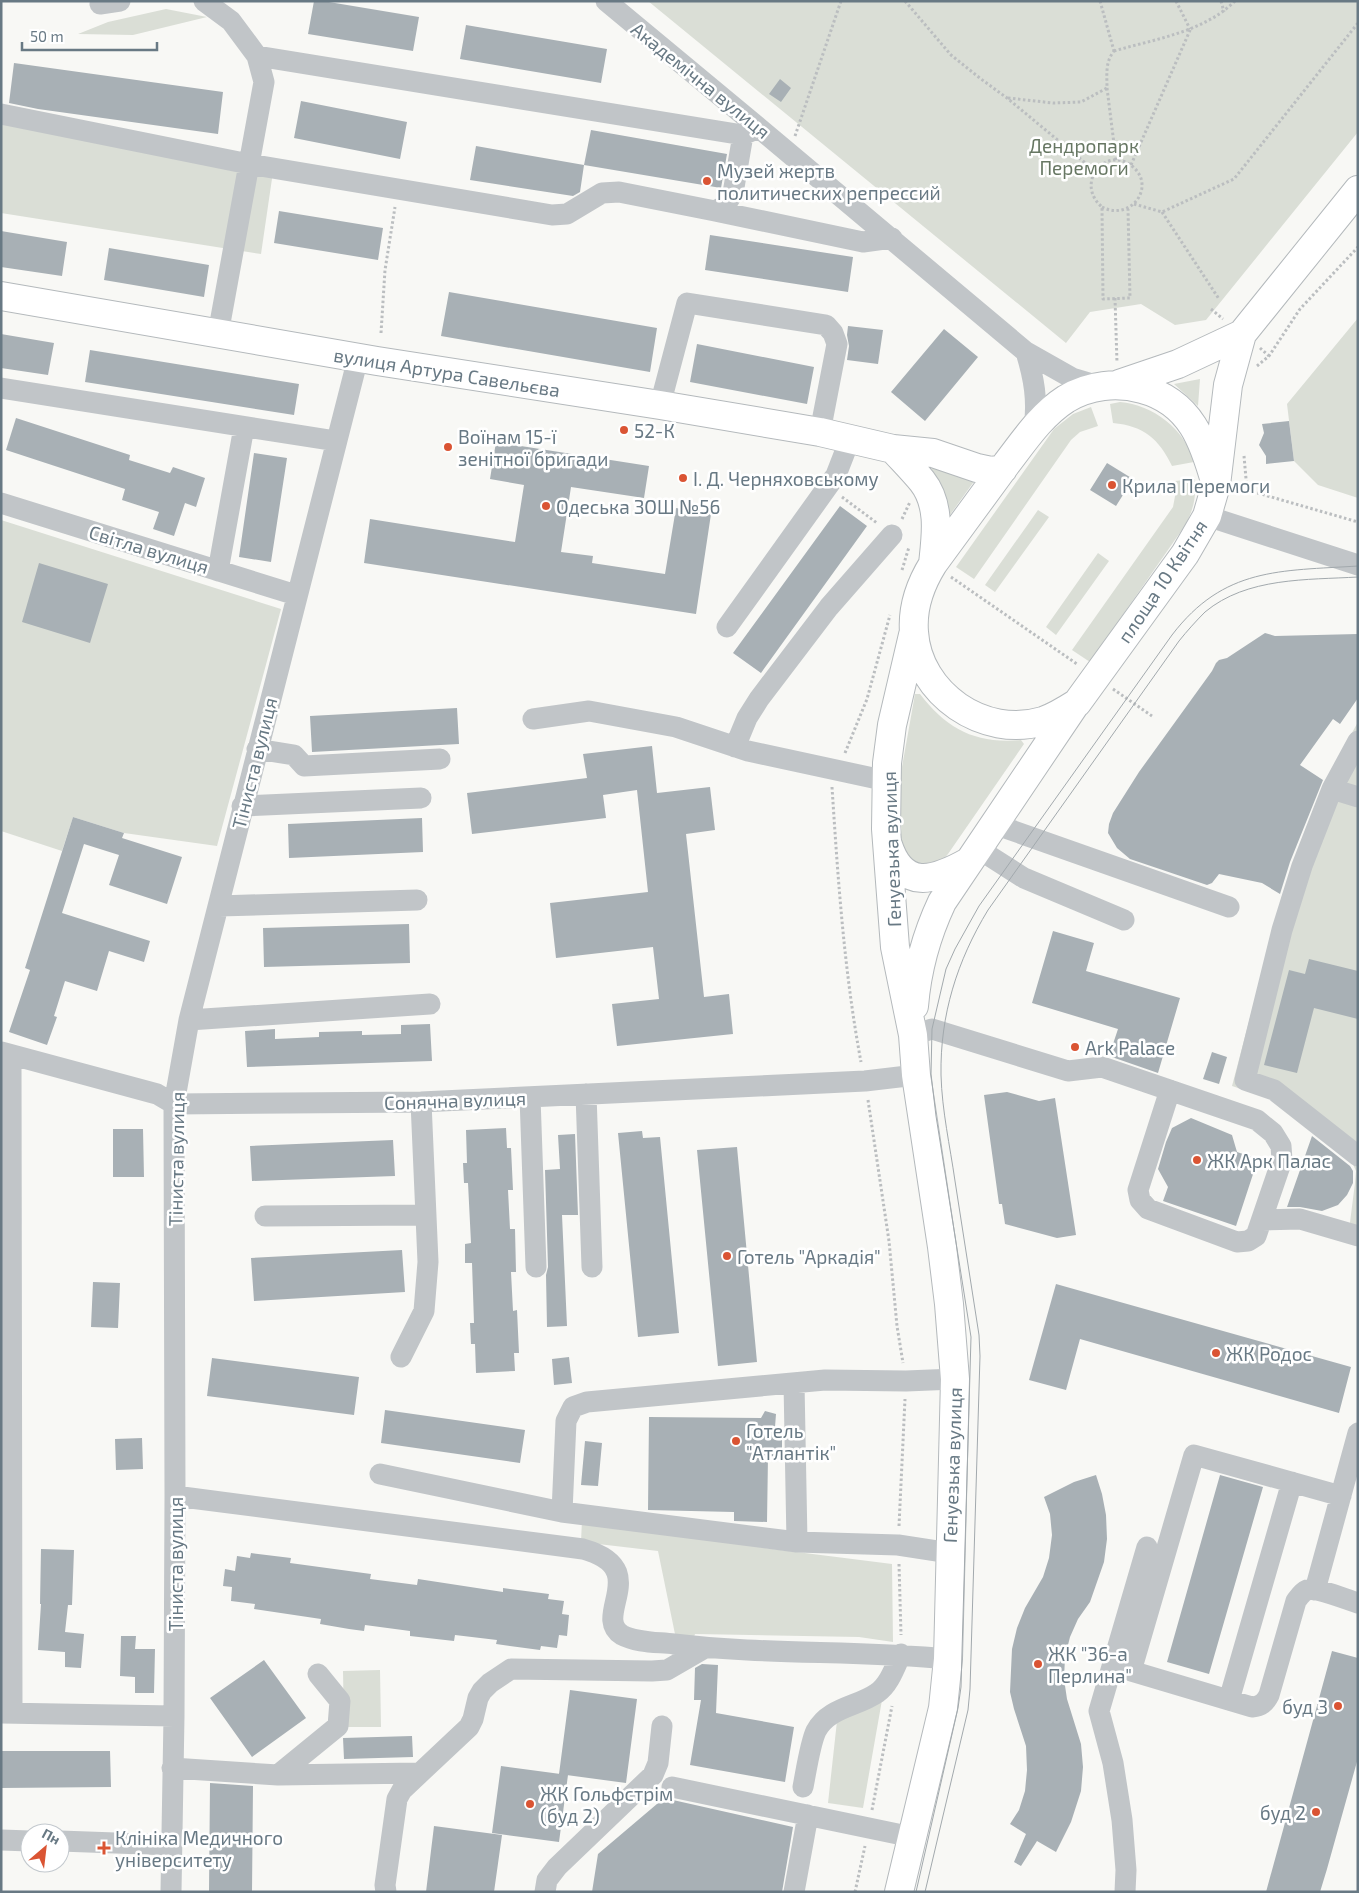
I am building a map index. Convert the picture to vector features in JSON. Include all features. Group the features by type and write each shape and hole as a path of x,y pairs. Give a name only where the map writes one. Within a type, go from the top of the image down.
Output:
{"main road":[{"path":"1216,486 1224,405 1242,334 1358,190"},
{"name":"вулиця Артура Савельєва","path":"1,296 358,358 660,404 820,432 893,449 933,453 977,468 992,471 1003,469"},
{"path":"1108,386 1178,364 1242,334"},
{"name":"площа 10 Квітня","path":"1108,386 1148,390 1176,406 1188,417 1204,444 1216,486 1207,516 1185,554 1077,703 1060,714 1042,721 1003,724 984,720 966,712 949,701 936,687 921,662 914,633 914,614 917,596 924,578 933,564 1034,428 1065,399 1082,391 1108,386"},
{"path":"893,449 922,482 932,500 936,516 933,564"},
{"name":"Генуезька вулиця","path":"899,1892 942,1708 948,1659 955,1379 943,1256 916,1075 912,1035 894,947 886,829 887,781 892,725 914,633"},
{"name":"Генуезька вулиця","path":"912,1035 919,963 930,929 942,902 972,855 1077,703"},
{"path":"886,829 892,856 897,865 909,876 925,879 943,875 972,855"}],"street":[{"path":"204,1 231,21 257,56 264,82 218,334"},
{"name":"Академічна вулиця","path":"606,1 751,131 790,153 1026,352 1072,378 1108,386"},
{"path":"257,56 751,131 733,193 725,206 716,211"},
{"path":"1,114 249,164 552,215 567,214 602,193 619,192 863,242 892,238"},
{"path":"660,404 687,303 826,325 833,333 836,344 820,432"},
{"path":"1026,352 1035,386 1036,409 1034,428"},
{"name":"Тіниста вулиця","path":"171,1892 175,1496 174,1104 189,1020 219,906 242,806 358,358"},
{"path":"1,388 336,441"},
{"path":"218,571 244,427"},
{"path":"727,627 836,474 850,439"},
{"name":"Світла вулиця","path":"1,503 296,595"},
{"path":"1207,516 1358,565"},
{"path":"736,747 747,718 759,699 829,607 900,541"},
{"path":"533,719 590,711 676,726 736,747 837,772 887,781"},
{"path":"1358,741 1332,789 1302,866 1282,930 1245,1080 1274,1090 1358,1156"},
{"path":"257,749 294,755 304,766 440,759"},
{"path":"1332,789 1358,797"},
{"path":"242,806 421,798"},
{"path":"994,824 1229,907"},
{"path":"972,855 1124,920"},
{"path":"219,906 417,900"},
{"path":"189,1020 430,1004"},
{"path":"912,1035 932,1030 944,1032 1068,1071 1102,1068 1170,1090 1257,1120 1273,1133 1280,1146 1282,1160 1256,1236 1248,1242 1237,1242 1148,1210 1140,1200 1138,1190 1170,1090"},
{"path":"6,1053 6,1713 174,1716"},
{"name":"Сонячна вулиця","path":"6,1053 156,1094 174,1104 421,1102 865,1081 916,1075"},
{"path":"586,1094 592,1267"},
{"path":"530,1097 536,1267"},
{"path":"400,1357 424,1311 428,1262 421,1102"},
{"path":"265,1216 426,1215"},
{"path":"1262,1220 1300,1220 1357,1229"},
{"path":"562,1512 566,1420 573,1407 587,1402 825,1380 906,1381 955,1379"},
{"path":"794,1383 797,1542"},
{"path":"1315,1590 1358,1433"},
{"path":"1341,1496 1194,1454 1132,1672 1252,1707 1258,1706 1266,1701 1296,1601 1301,1594 1307,1590 1315,1590 1358,1603"},
{"path":"380,1474 562,1512 797,1542 898,1545 950,1553"},
{"path":"1229,1700 1292,1482"},
{"path":"175,1496 583,1549 599,1553 610,1560 619,1578 613,1619 615,1627 620,1634 640,1640 705,1648 901,1654 948,1659"},
{"path":"1125,1892 1126,1870 1122,1820 1113,1763 1099,1711 1147,1546"},
{"path":"386,1892 385,1885 397,1799 402,1790 419,1773 469,1727 478,1698 490,1682 511,1669 667,1670 705,1648"},
{"path":"803,1787 815,1733 821,1724 830,1715 877,1693 886,1684 901,1654"},
{"path":"278,1775 338,1726 340,1701 318,1674"},
{"path":"545,1892 547,1880 557,1867 653,1775 658,1763 662,1726"},
{"path":"172,1768 278,1775 419,1773"},
{"path":"672,1787 912,1837"},
{"path":"794,1892 808,1815"},
{"path":"1,1840 20,1840"},
{"path":"70,1842 171,1845"}],"path":[{"path":"790,153 841,1"},
{"path":"905,1 951,55 981,80 1007,98 1095,171"},
{"path":"1100,1 1114,51"},
{"path":"1102,8 1105,1"},
{"path":"1176,1 1191,29"},
{"path":"1221,1 1224,12"},
{"path":"1116,160 1108,88 1107,65 1110,56 1114,51 1191,29 1224,12 1235,1"},
{"path":"1134,204 1162,212 1234,179 1358,23"},
{"path":"1131,165 1191,29"},
{"path":"1007,98 1053,103 1081,102 1108,88"},
{"path":"1116,160 1131,165 1137,170 1142,185 1138,199 1128,209 1112,211 1102,207 1096,202 1091,190 1092,177 1095,171 1108,161 1116,160"},
{"path":"382,333 385,270 398,189"},
{"path":"1102,207 1103,298 1130,298 1128,209"},
{"path":"1162,212 1219,299"},
{"path":"1254,373 1258,364 1269,356 1300,309 1358,247"},
{"path":"1108,386 1115,298"},
{"path":"1243,454 1247,490 1358,522"},
{"path":"828,485 900,541 1152,716"},
{"path":"900,541 913,541"},
{"path":"900,541 901,574"},
{"path":"891,611 867,699 832,784 838,895 852,1013 865,1081 889,1242 897,1326 906,1381 898,1545 901,1654"},
{"path":"876,665 882,666"},
{"path":"856,1892 892,1703"}],"green space":[{"name":"Дендропарк Перемоги","path":"648,1 1358,1 1358,132 1206,320 1175,325 1141,304 1090,312 1066,343"},
{"path":"166,9 207,17 133,35 78,34 108,22"},
{"path":"1,122 274,165 261,254 1,213"},
{"path":"1358,318 1358,498 1318,485 1294,461 1287,404"},
{"path":"1200,379 1198,406 1174,384"},
{"path":"1120,402 1144,408 1166,421 1183,439 1190,450 1194,462 1172,466 1156,441 1133,427 1113,423 1110,404"},
{"path":"1091,407 1098,426 1080,432 1071,440 974,579 956,567 1054,429 1073,414"},
{"path":"929,463 975,480 947,519 941,490"},
{"path":"1195,479 1194,502 1186,524 1090,662 1072,650 1173,507 1176,491 1175,481"},
{"path":"1038,510 1049,517 995,592 985,585"},
{"path":"1,520 281,609 217,846 124,833 73,817 62,851 1,831"},
{"path":"1098,553 1109,561 1056,635 1046,627"},
{"path":"915,694 920,694 941,717 963,732 990,739 1005,741 1021,740 1024,744 948,854 941,862 921,869 901,854 897,795"},
{"path":"1358,722 1358,1241 1348,1238 1356,1171 1351,1160 1277,1101 1232,1086 1282,896 1325,781"},
{"path":"582,1520 765,1548 892,1564 893,1642 859,1637 695,1634 693,1640 676,1639 658,1551 581,1542"},
{"path":"380,1670 381,1727 344,1727 343,1671"},
{"path":"882,1700 863,1808 828,1803 837,1721"}],"building":[{"path":"314,1 419,17 413,51 308,34"},
{"path":"466,25 607,49 601,83 460,59"},
{"path":"14,63 223,92 218,134 38,109 9,103"},
{"path":"780,79 791,88 781,102 769,94"},
{"path":"301,101 407,122 400,159 294,138"},
{"path":"591,130 727,154 721,188 584,165"},
{"path":"476,146 584,165 580,192 573,196 470,180"},
{"path":"279,211 383,228 378,260 274,243"},
{"path":"1,231 67,242 62,276 1,267"},
{"path":"710,235 853,257 848,292 705,270"},
{"path":"109,248 209,265 204,297 104,280"},
{"path":"449,292 657,328 650,372 441,336"},
{"path":"848,326 883,330 878,364 847,360 849,346"},
{"path":"944,329 978,357 925,421 891,392"},
{"path":"1,334 54,343 48,375 1,368"},
{"path":"697,344 814,367 807,404 690,382"},
{"path":"90,350 299,384 294,415 85,382"},
{"path":"16,418 130,455 129,460 170,473 173,467 205,478 196,507 185,503 174,536 153,529 159,512 122,500 125,489 6,450"},
{"path":"1289,421 1294,461 1266,464 1266,456 1259,445 1264,433 1262,424"},
{"path":"496,442 649,466 644,498 571,487 561,552 593,556 592,563 665,574 676,508 711,514 696,614 364,563 370,519 515,542 524,485 490,479"},
{"path":"254,453 287,458 271,562 239,557"},
{"path":"1107,463 1133,479 1116,506 1090,490"},
{"path":"840,506 867,526 761,673 733,653"},
{"path":"39,563 108,584 90,643 22,622"},
{"path":"1265,633 1275,636 1358,634 1358,698 1340,724 1333,719 1300,765 1323,780 1290,862 1280,894 1262,883 1219,874 1212,883 1207,885 1130,859 1117,848 1108,833 1113,813 1139,772 1216,663"},
{"path":"457,708 459,744 312,752 310,716"},
{"path":"652,746 657,793 710,787 715,830 686,834 704,997 729,994 733,1034 617,1046 612,1004 659,999 653,947 556,958 550,903 648,892 637,790 603,795 606,818 472,834 467,793 587,778 583,754"},
{"path":"73,817 124,833 122,838 182,857 167,904 109,885 119,855 84,844 62,913 150,941 144,962 109,951 97,991 65,981 54,1016 57,1017 47,1045 9,1032 30,970 25,968"},
{"path":"422,818 423,852 289,858 288,824"},
{"path":"409,924 410,963 264,967 263,928"},
{"path":"1053,931 1094,943 1086,971 1180,998 1158,1073 1109,1056 1118,1029 1032,1003"},
{"path":"1309,959 1358,971 1358,1019 1314,1008 1297,1073 1264,1065 1289,970 1305,974"},
{"path":"430,1024 432,1061 247,1067 245,1031 275,1029 275,1039 319,1037 319,1032 362,1031 362,1035 401,1034 401,1025"},
{"path":"1212,1052 1227,1057 1219,1084 1203,1079"},
{"path":"1007,1092 1039,1101 1055,1098 1076,1235 1057,1238 1005,1224 1002,1204 999,1204 984,1095"},
{"name":"ЖК Арк Палас","path":"1191,1118 1232,1135 1237,1152 1258,1159 1236,1226 1163,1201 1168,1187 1158,1169 1166,1142 1172,1128"},
{"path":"506,1128 507,1148 511,1148 513,1190 508,1190 510,1229 515,1229 516,1272 511,1272 513,1311 517,1310 519,1353 514,1353 515,1371 476,1373 475,1344 471,1344 470,1323 474,1323 472,1263 465,1263 465,1244 471,1243 468,1183 464,1183 463,1163 467,1163 466,1130"},
{"path":"113,1129 143,1129 144,1177 113,1177"},
{"path":"642,1131 643,1138 660,1137 679,1333 638,1337 618,1133"},
{"path":"575,1134 578,1215 562,1215 567,1326 547,1327 546,1275 548,1267 545,1170 560,1169 558,1135"},
{"path":"1312,1136 1350,1166 1353,1171 1353,1183 1347,1195 1338,1205 1322,1211 1287,1207"},
{"path":"393,1140 395,1176 252,1181 250,1146"},
{"name":"Готель \"Аркадія\"","path":"737,1147 757,1362 718,1366 697,1150"},
{"path":"402,1250 405,1292 254,1301 251,1258"},
{"path":"93,1282 120,1283 118,1328 91,1327"},
{"name":"ЖК Родос","path":"1056,1284 1351,1367 1339,1413 1080,1339 1066,1390 1029,1380"},
{"path":"569,1357 572,1383 554,1385 552,1359"},
{"path":"212,1358 359,1377 354,1415 207,1396"},
{"path":"385,1410 525,1430 520,1463 381,1443"},
{"path":"765,1411 776,1414 775,1427 782,1429 782,1457 768,1456 767,1522 734,1521 734,1512 648,1510 649,1417 761,1418"},
{"path":"142,1438 143,1469 116,1470 115,1439"},
{"path":"585,1441 602,1443 598,1486 581,1485"},
{"name":"ЖК \"36-а Перлина\"","path":"1096,1475 1106,1515 1107,1539 1104,1562 1090,1602 1078,1619 1070,1637 1065,1657 1064,1679 1067,1699 1081,1744 1083,1767 1081,1791 1071,1822 1056,1852 1037,1841 1021,1866 1014,1862 1026,1834 1010,1824 1019,1810 1025,1791 1027,1770 1026,1746 1010,1692 1012,1649 1017,1628 1025,1608 1043,1577 1049,1558 1052,1535 1050,1514 1044,1497 1074,1482"},
{"path":"1220,1475 1263,1487 1209,1674 1167,1662"},
{"path":"41,1549 74,1550 72,1605 68,1605 65,1632 84,1634 81,1668 65,1667 65,1652 38,1650 41,1604"},
{"path":"251,1553 291,1558 290,1563 371,1574 370,1579 417,1585 418,1579 503,1592 503,1588 549,1594 548,1599 564,1601 562,1614 569,1615 567,1636 559,1635 557,1648 541,1646 540,1650 496,1644 497,1640 455,1635 454,1641 410,1636 410,1631 365,1625 364,1631 349,1629 320,1624 321,1619 254,1609 255,1604 231,1601 232,1587 223,1586 225,1569 235,1571 237,1556 250,1558"},
{"path":"121,1636 136,1636 135,1649 155,1649 154,1693 135,1693 135,1677 120,1676"},
{"path":"1332,1651 1358,1658 1358,1758 1320,1892 1266,1892"},
{"path":"264,1660 306,1718 252,1757 210,1698"},
{"path":"702,1664 718,1665 716,1713 794,1727 785,1782 690,1765 701,1700 694,1700 695,1668"},
{"path":"570,1690 637,1699 626,1783 559,1774"},
{"path":"412,1736 413,1757 344,1759 343,1738"},
{"path":"1,1751 110,1751 111,1787 1,1788"},
{"path":"501,1766 568,1775 559,1842 492,1833"},
{"path":"210,1783 253,1786 252,1892 209,1892"},
{"path":"664,1798 793,1827 782,1892 592,1892 598,1854"},
{"path":"434,1826 502,1835 494,1892 426,1892"}],"tram line":[{"path":"916,1892 958,1708 961,1687 971,1337 931,1074 932,1029 946,969 979,906 1172,635 1192,613 1212,596 1233,585 1255,577 1303,569 1358,566"},
{"path":"925,1892 968,1710 980,1356 979,1335 943,1102 941,1053 952,989 967,949 988,910 1179,641 1202,615 1239,592 1258,586 1298,580 1358,577"}],"place":[{"name":"Музей жертв политических репрессий","path":"707,181"},
{"name":"52-К","path":"624,430"},
{"name":"Воїнам 15-ї зенітної бригади","path":"448,447"},
{"name":"І. Д. Черняховському","path":"683,478"},
{"name":"Крила Перемоги","path":"1112,485"},
{"name":"Одеська ЗОШ №56","path":"546,506"},
{"name":"Ark Palace","path":"1075,1047"},
{"name":"ЖК Арк Палас","path":"1197,1160"},
{"name":"Готель \"Аркадія\"","path":"727,1256"},
{"name":"ЖК Родос","path":"1216,1353"},
{"name":"Готель \"Атлантік\"","path":"736,1441"},
{"name":"ЖК \"36-а Перлина\"","path":"1038,1664"},
{"name":"буд 3","path":"1338,1706"},
{"name":"ЖК Гольфстрім (буд 2)","path":"530,1804"},
{"name":"буд 2","path":"1316,1812"},
{"name":"Клініка Медичного університету","path":"104,1848"}]}
